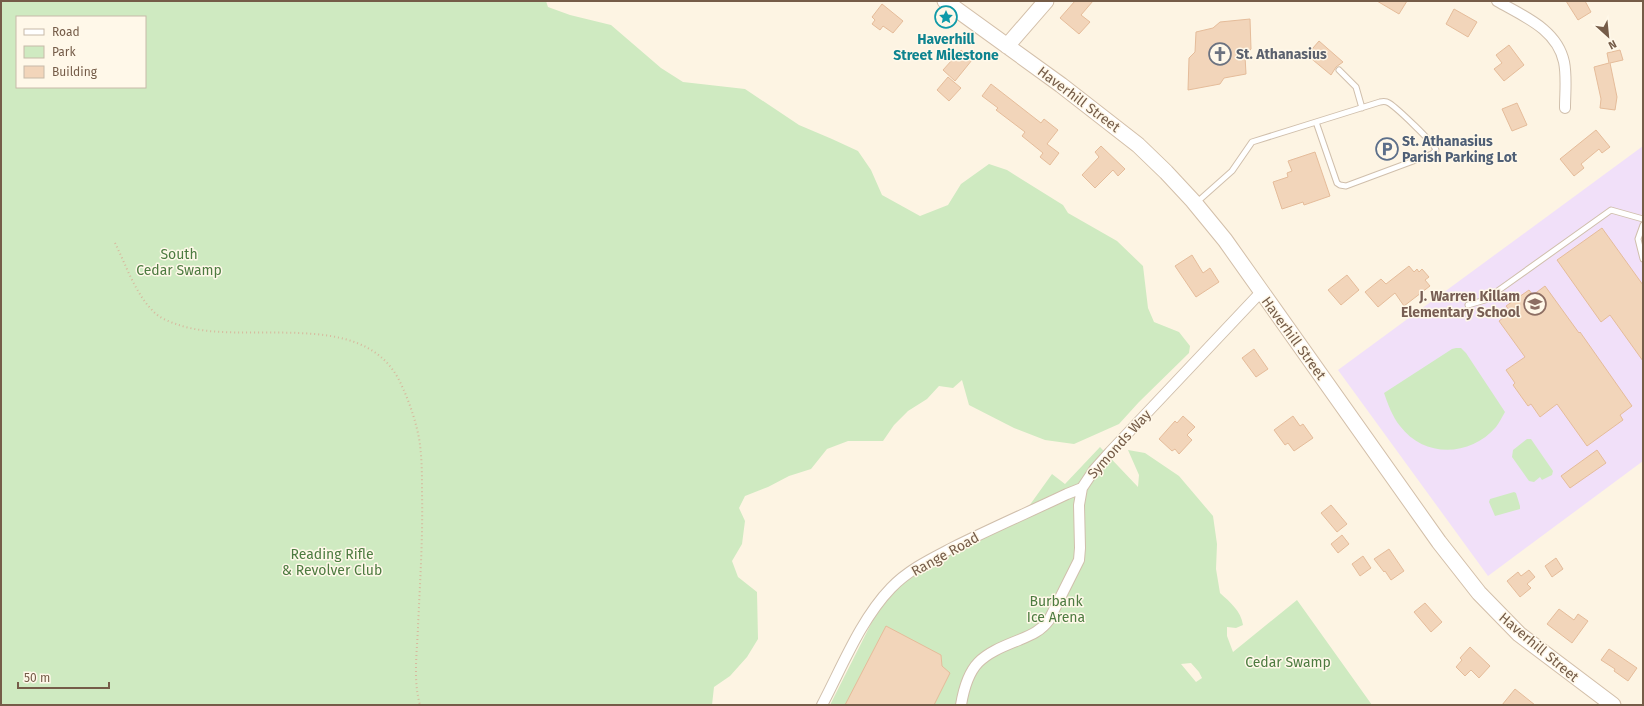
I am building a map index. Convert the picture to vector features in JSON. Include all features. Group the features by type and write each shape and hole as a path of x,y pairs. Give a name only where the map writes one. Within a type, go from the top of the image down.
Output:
{"street":[{"name":"Haverhill Street","path":"945,1 1061,84 1138,145 1166,172 1225,240 1439,542 1479,593 1519,634 1572,676 1613,705"},
{"path":"1007,46 1046,1"},
{"path":"1497,1 1536,23 1554,39 1564,61 1565,108"},
{"name":"Symonds Way","path":"961,705 963,689 967,679 971,671 982,658 1036,632 1045,626 1049,620 1079,560 1080,548 1078,505 1082,488 1094,470 1261,292"},
{"name":"Range Road","path":"822,705 863,627 875,608 899,580 928,560 1082,488"}],"lane":[{"path":"1339,70 1356,88 1362,108"},
{"path":"1195,204 1232,171 1252,142 1382,101 1389,103 1434,145 1435,152 1418,160 1346,186 1341,186 1337,182 1316,122"},
{"path":"1468,305 1485,300 1611,210 1643,219"},
{"path":"1643,226 1638,240 1643,259"}],"path":[{"path":"114,243 139,292 153,311 169,321 194,330 335,336 359,344 371,350 394,371 414,419 422,456 422,517 416,666 417,693 420,705"}],"shaded area":[{"name":"J. Warren Killam Elementary School","path":"1643,146 1643,461 1488,576 1338,370"}],"green space":[{"path":"1,1 546,1 548,7 570,15 611,25 661,68 683,82 745,89 799,125 858,151 871,170 882,195 920,216 948,205 961,184 989,164 1007,170 1063,205 1068,213 1117,241 1143,266 1148,308 1154,322 1179,332 1190,346 1189,353 1139,402 1119,424 1074,444 1045,440 1014,428 969,405 962,380 953,388 939,386 927,399 908,411 894,425 883,441 848,441 827,449 811,469 789,476 768,487 745,496 739,508 745,521 742,544 732,561 738,577 757,592 758,639 747,657 730,676 714,687 712,705 1,705"},
{"path":"1461,348 1466,353 1505,412 1496,427 1485,437 1473,444 1447,450 1421,444 1410,436 1400,426 1392,414 1384,393 1452,349"},
{"path":"1527,439 1531,439 1553,471 1552,475 1542,480 1540,477 1534,482 1529,481 1512,457 1513,450"},
{"name":"Burbank Ice Arena","path":"1100,447 1138,487 1139,475 1128,450 1145,453 1179,476 1213,516 1217,544 1216,569 1220,593 1231,603 1240,615 1243,625 1236,628 1227,627 1227,636 1233,652 1297,600 1372,705 830,705 878,610 892,593 913,575 957,549 1019,520 1052,474 1065,484","holes":["1191,663 1202,678 1196,682 1181,664"]},
{"path":"1514,492 1516,493 1520,509 1495,516 1489,502 1490,499"}],"building":[{"path":"1075,1 1093,1 1081,15 1090,22 1079,34 1060,18"},
{"path":"1377,1 1407,1 1399,14"},
{"path":"1566,1 1585,1 1591,12 1578,20"},
{"path":"882,4 903,21 893,33 883,26 880,30 872,24 875,20 872,17"},
{"path":"1454,9 1477,22 1468,37 1446,24"},
{"name":"St. Athanasius","path":"1250,19 1251,49 1245,56 1246,74 1224,78 1220,84 1188,90 1189,58 1195,52 1196,32 1213,28 1220,22"},
{"path":"1319,41 1343,62 1336,67 1331,75 1307,55"},
{"path":"1509,45 1524,65 1504,81 1494,69 1502,63 1496,55"},
{"path":"961,50 972,60 955,81 943,70"},
{"path":"1620,50 1623,60 1610,63 1617,97 1615,110 1600,108 1601,99 1594,67 1609,63 1607,53"},
{"path":"948,77 961,88 949,101 937,90"},
{"path":"991,84 1041,123 1044,119 1058,130 1047,144 1059,153 1050,165 1040,157 1043,153 1022,136 1025,132 996,110 998,108 982,96"},
{"path":"1517,103 1527,125 1512,131 1502,109"},
{"path":"1596,130 1610,147 1602,153 1599,149 1581,164 1584,168 1574,176 1560,159"},
{"path":"1101,146 1125,169 1118,176 1113,170 1095,188 1082,175 1099,157 1095,152"},
{"path":"1315,152 1330,196 1304,205 1303,202 1282,209 1273,182 1288,177 1287,173 1292,171 1288,161"},
{"path":"1602,228 1643,285 1643,361 1610,315 1601,322 1557,260"},
{"path":"1192,255 1203,273 1210,268 1219,282 1196,297 1175,266"},
{"path":"1409,266 1414,272 1417,269 1419,272 1422,269 1429,277 1425,280 1430,286 1404,306 1395,293 1378,307 1365,292 1381,279 1386,284"},
{"path":"1347,275 1359,290 1341,305 1328,290"},
{"path":"1545,286 1579,333 1580,332 1632,406 1620,415 1623,420 1587,446 1557,404 1540,417 1531,404 1528,406 1513,385 1515,383 1506,370 1525,357 1499,321 1511,312 1506,306 1529,290 1533,295"},
{"path":"1254,349 1268,369 1256,377 1242,358"},
{"path":"1183,416 1195,427 1187,435 1192,440 1179,454 1175,449 1172,451 1159,439 1175,421 1177,423"},
{"path":"1293,416 1300,426 1303,424 1313,438 1294,451 1288,443 1285,445 1274,430"},
{"path":"1597,450 1606,463 1570,488 1561,476"},
{"path":"1331,505 1347,524 1337,532 1321,513"},
{"path":"1342,535 1349,544 1338,553 1331,544"},
{"path":"1389,549 1404,571 1391,580 1374,559"},
{"path":"1363,556 1371,568 1360,576 1352,564"},
{"path":"1556,558 1563,569 1552,577 1545,566"},
{"path":"1529,570 1535,577 1527,584 1531,588 1520,597 1507,581 1518,572 1521,576"},
{"path":"1425,603 1442,622 1431,632 1414,612"},
{"path":"1559,609 1574,620 1578,614 1588,621 1572,643 1547,624"},
{"path":"886,626 941,655 942,666 950,673 934,705 845,705"},
{"path":"1470,647 1490,666 1479,678 1471,670 1465,676 1456,667 1462,660 1460,658"},
{"path":"1609,649 1637,668 1628,681 1614,671 1615,669 1601,660"},
{"path":"1515,689 1535,705 1502,705"}],"place":[{"name":"Haverhill Street Milestone","path":"946,17"},
{"name":"St. Athanasius","path":"1220,54"},
{"name":"St. Athanasius Parish Parking Lot","path":"1387,149"},
{"name":"J. Warren Killam Elementary School","path":"1535,304"}],"park label":[{"name":"South Cedar Swamp","path":"179,262"},
{"name":"Reading Rifle & Revolver Club","path":"332,562"},
{"name":"Cedar Swamp","path":"1288,662"}]}
